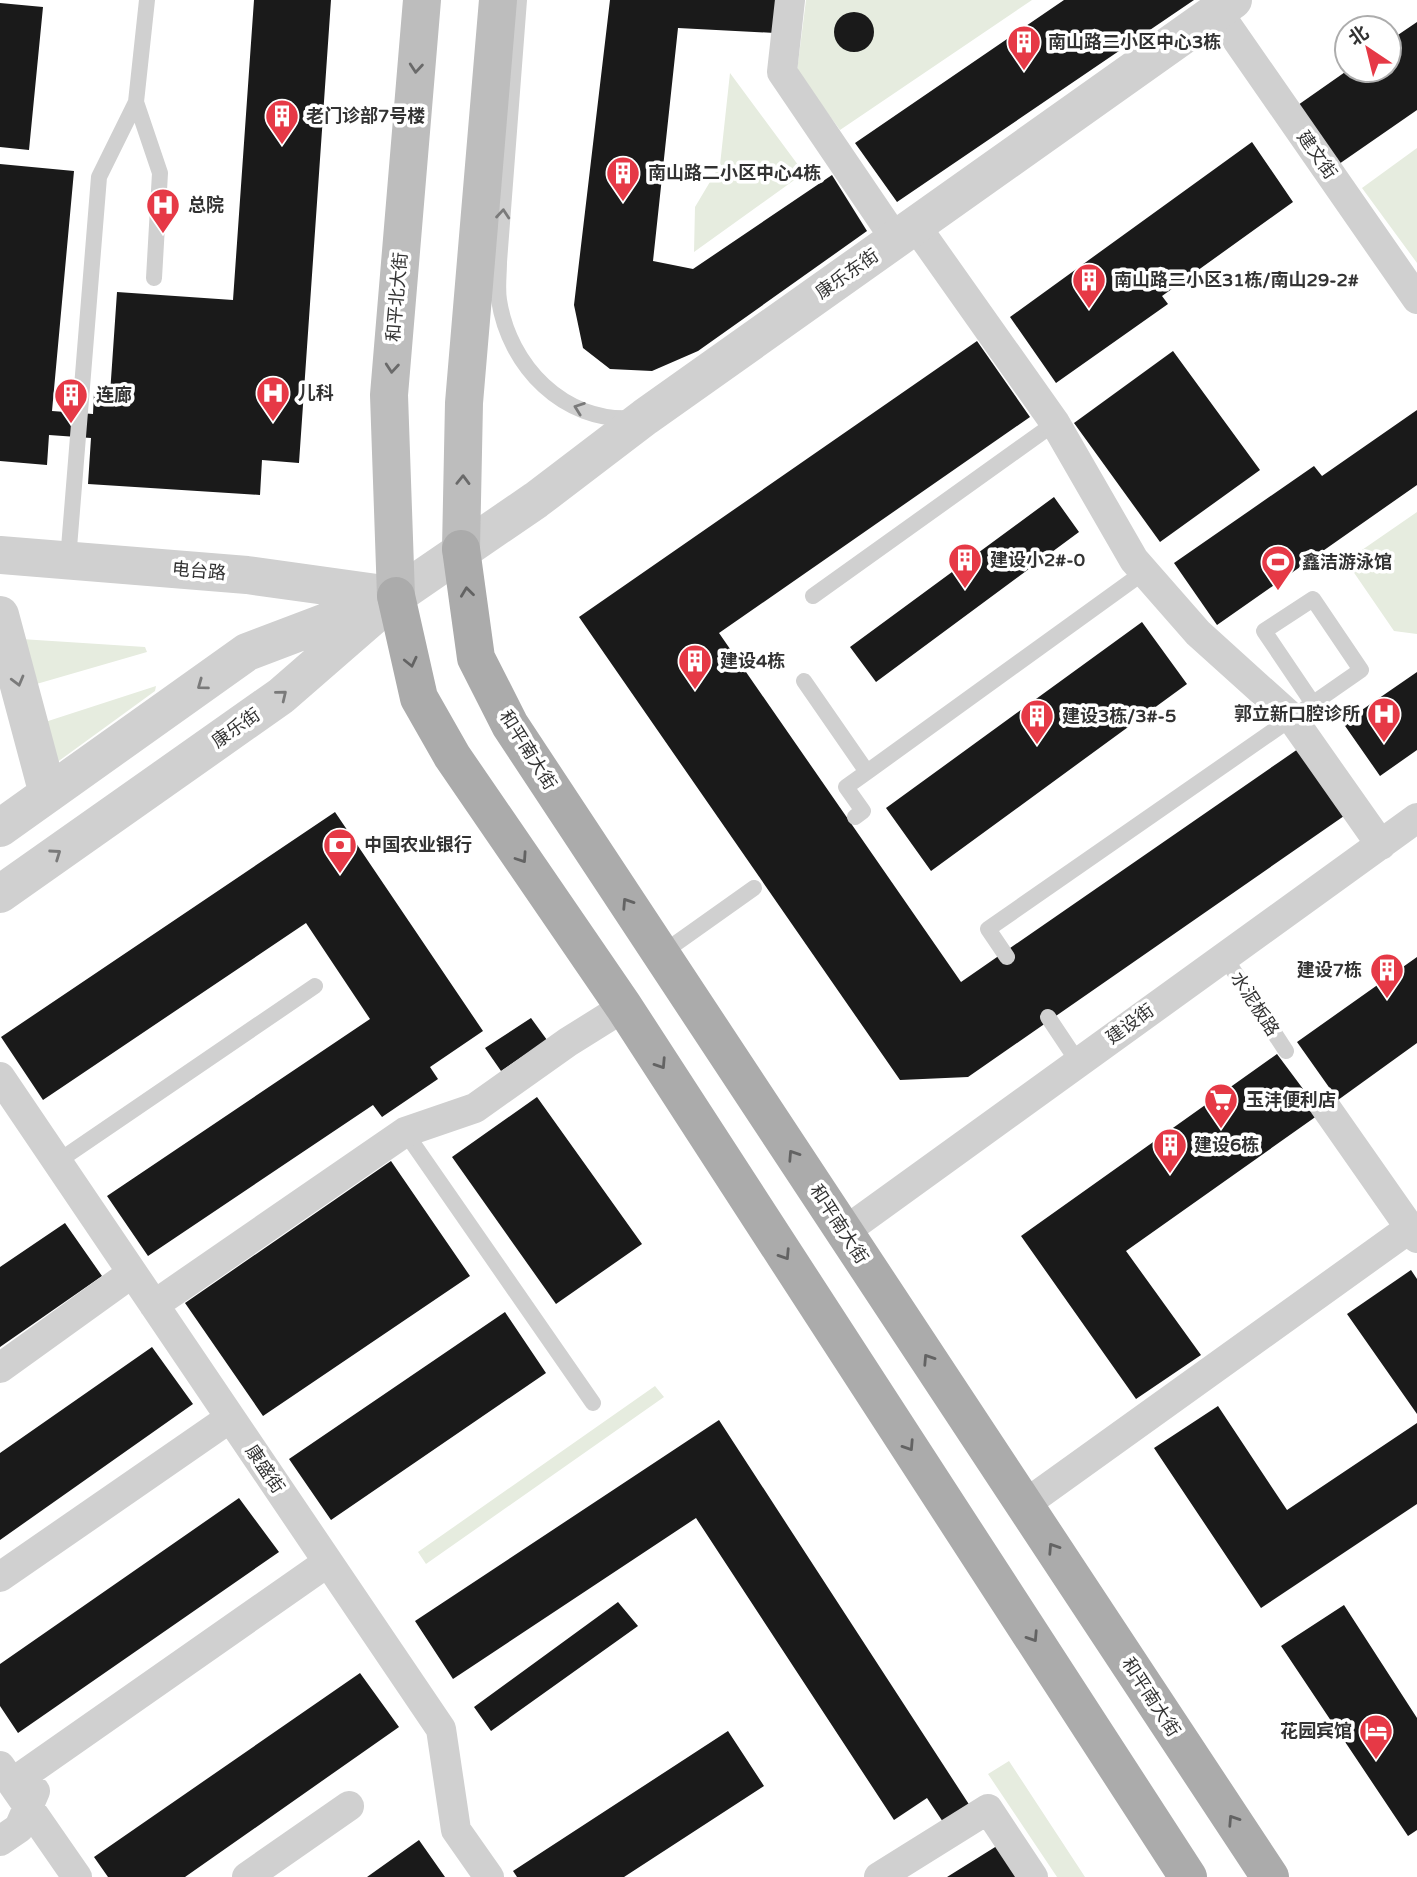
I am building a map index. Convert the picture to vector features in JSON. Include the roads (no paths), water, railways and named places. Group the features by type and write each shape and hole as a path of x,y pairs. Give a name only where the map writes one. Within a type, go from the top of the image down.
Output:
{"main road":[{"name":"和平北大街","path":"396,596 389,395 422,0"},
{"path":"461,549 464,403 498,0"},
{"name":"和平南大街","path":"461,549 476,659 510,725 1270,1877"},
{"path":"396,596 419,698 452,756 624,1007 1182,1875"}],"street":[{"path":"790,0 782,72 1055,423 1134,560 1198,633 1301,709 1381,845"},
{"name":"康乐东街","path":"461,549 536,500 645,417 1225,5"},
{"name":"建文街","path":"1225,5 1417,299"},
{"name":"康乐街","path":"0,894 281,696 396,596 461,549"},
{"name":"电台路","path":"0,555 247,575 396,596"},
{"path":"0,828 247,652 396,596"},
{"path":"0,615 48,794"},
{"name":"建设街","path":"844,1232 1417,818"},
{"path":"154,1304 405,1132 475,1108 568,1042 624,1007"},
{"name":"康盛街","path":"0,1077 441,1729 456,1830 489,1877"},
{"path":"1024,1505 1413,1233 1324,1105"},
{"path":"0,1368 132,1273"},
{"path":"0,1577 230,1418"},
{"path":"77,1877 6,1774 47,1758 328,1562"},
{"path":"0,1842 19,1828 47,1758"},
{"path":"247,1877 349,1805"},
{"path":"879,1877 988,1810 1033,1877"}],"lane":[{"path":"68,560 99,177 136,102 147,0"},
{"path":"519,0 499,300 510,335 528,368 551,396 572,407 612,419 645,417"},
{"path":"136,102 160,173 154,278"},
{"path":"813,596 1055,423"},
{"path":"855,817 863,811 846,787 1144,572"},
{"path":"1007,957 988,929 1360,670 1313,599 1264,632 1301,709"},
{"path":"804,681 867,772"},
{"path":"661,954 754,888"},
{"name":"水泥板路","path":"1224,956 1286,1051"},
{"path":"57,1162 315,986"},
{"path":"1048,1017 1078,1062"},
{"path":"405,1132 593,1403"}],"place":[{"name":"南山路二小区中心3栋","path":"1024,72"},
{"name":"老门诊部7号楼","path":"282,146"},
{"name":"南山路二小区中心4栋","path":"623,203"},
{"name":"总院","path":"163,235"},
{"name":"南山路二小区31栋/南山29-2#","path":"1089,310"},
{"name":"儿科","path":"273,423"},
{"name":"连廊","path":"71,425"},
{"name":"建设小2#-0","path":"965,590"},
{"name":"鑫洁游泳馆","path":"1278,592"},
{"name":"建设4栋","path":"695,691"},
{"name":"郭立新口腔诊所","path":"1384,744"},
{"name":"建设3栋/3#-5","path":"1037,746"},
{"name":"中国农业银行","path":"340,875"},
{"name":"建设7栋","path":"1387,1000"},
{"name":"玉沣便利店","path":"1221,1130"},
{"name":"建设6栋","path":"1170,1175"},
{"name":"花园宾馆","path":"1376,1761"}]}
